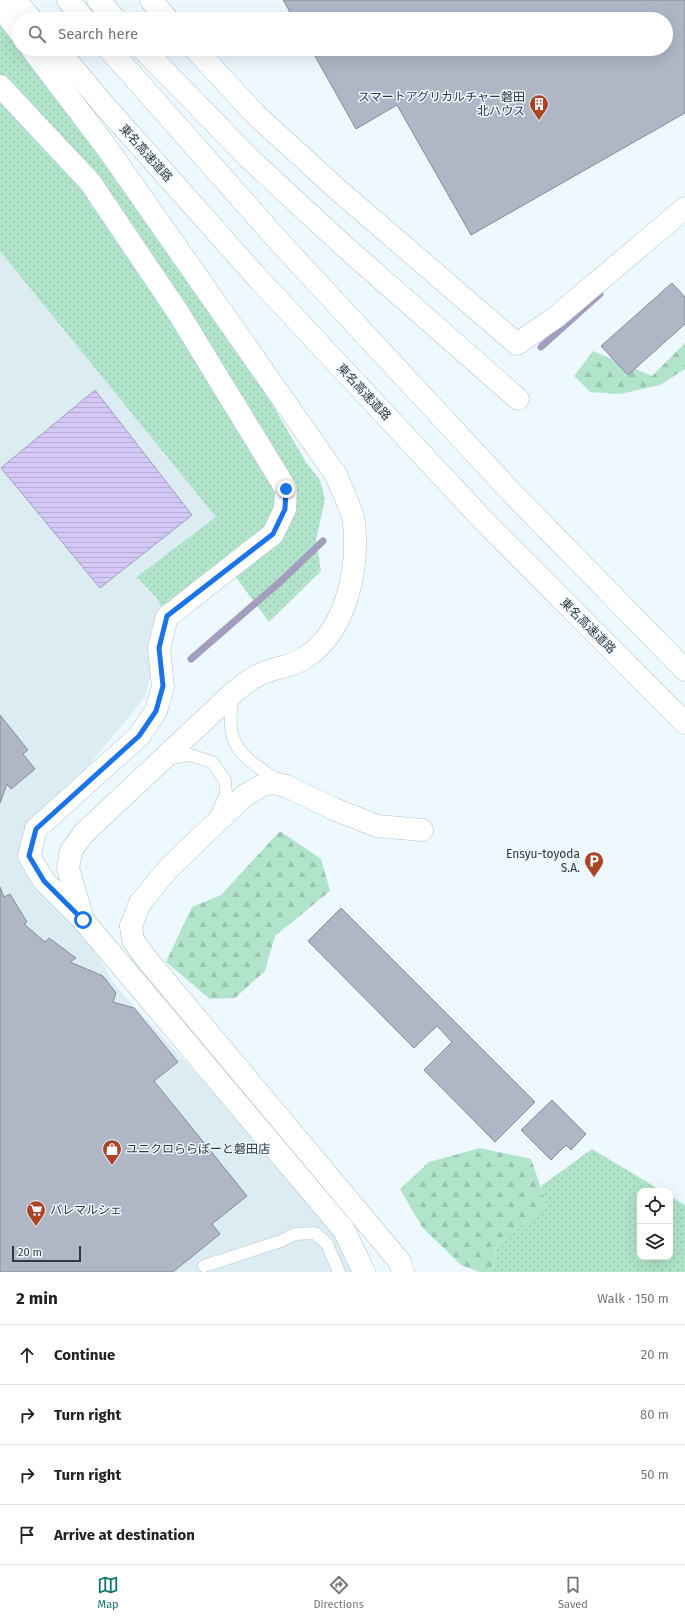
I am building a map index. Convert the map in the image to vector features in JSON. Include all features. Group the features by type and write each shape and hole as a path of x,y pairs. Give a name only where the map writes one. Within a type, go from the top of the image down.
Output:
{"main road":[{"path":"16,0 25,12"},
{"path":"68,0 78,12"},
{"path":"98,0 109,12"},
{"path":"151,0 161,12"},
{"path":"0,6 12,22"},
{"path":"37,56 108,148 336,475 354,522 352,579 345,602 328,637 304,658 291,666 264,673 250,680 233,693 83,834 71,850 68,868 83,920"},
{"name":"東名高速道路","path":"63,56 104,105 254,274 485,522 685,723"},
{"path":"115,56 284,247 497,477 685,670"},
{"path":"150,56 256,164 344,246 518,399"},
{"path":"202,56 261,119 337,189 517,344 556,317 685,208"},
{"path":"0,86 90,182 179,314 286,489 285,509 273,534 167,616 159,648 163,686 156,711 139,736 36,829 29,856 44,881 83,920 344,1230 364,1272"},
{"path":"403,1272 400,1262 145,957 133,940 131,926 140,903 151,888 212,825 253,789 273,783 286,786 334,809 377,826 422,830"}],"lane":[{"path":"233,693 229,715 233,740 241,753 286,786"},
{"path":"161,760 190,755 212,762 220,770 225,780 226,794 223,804 212,825"},
{"path":"204,1266 281,1241 296,1234 315,1233 327,1244 339,1272"}],"shaded area":[{"path":"0,88 286,499 167,616 145,697 36,829 37,869 82,930 114,984 261,1144 332,1230 360,1272 0,1272"},
{"path":"95,390 192,515 100,588 1,468"}],"green space":[{"path":"0,24 12,39 12,56 26,56 84,128 201,282 307,464 320,480 325,499 316,540 321,571 269,622 229,568 167,617 156,597 137,577 216,517 0,251"},
{"path":"685,343 685,369 660,385 620,394 590,392 574,376 593,351 652,376"},
{"path":"280,831 321,859 330,891 275,936 265,971 235,998 210,999 166,962 192,907 221,895"},
{"path":"480,1148 531,1159 547,1205 496,1247 493,1272 480,1272 461,1265 422,1227 400,1189 429,1162"},
{"path":"592,1149 657,1188 637,1188 637,1260 673,1260 673,1198 685,1205 685,1272 493,1272 496,1247 547,1205 541,1186"}],"building":[{"name":"スマートアグリカルチャー磐田 北ハウス","path":"283,0 685,0 685,113 471,235 397,105 356,129 315,56 673,56 673,12 290,12"},
{"path":"672,283 685,297 685,324 628,375 601,346"},
{"path":"0,715 28,750 23,754 35,769 11,789 7,784 0,803"},
{"path":"0,887 4,897 10,894 27,922 24,924 45,942 49,938 76,958 70,962 103,976 116,993 113,1002 134,1008 178,1062 154,1081 247,1196 212,1224 220,1234 173,1272 0,1272"},
{"path":"341,908 535,1102 495,1142 424,1070 452,1042 437,1026 414,1048 308,941"},
{"path":"552,1100 586,1134 571,1150 566,1145 551,1160 521,1130"}],"waterway":[{"path":"541,347 600,294"},
{"path":"191,659 281,581 323,541"}],"place":[{"name":"スマートアグリカルチャー磐田 北ハウス","path":"539,121"},
{"name":"Ensyu-toyoda S.A.","path":"594,878"},
{"name":"ユニクロららぽーと磐田店","path":"112,1166"},
{"name":"パレマルシェ","path":"36,1227"}],"route":[{"path":"83,920 44,881 29,856 36,829 139,736 156,711 163,686 159,648 167,616 273,534 285,509 286,489"}]}
